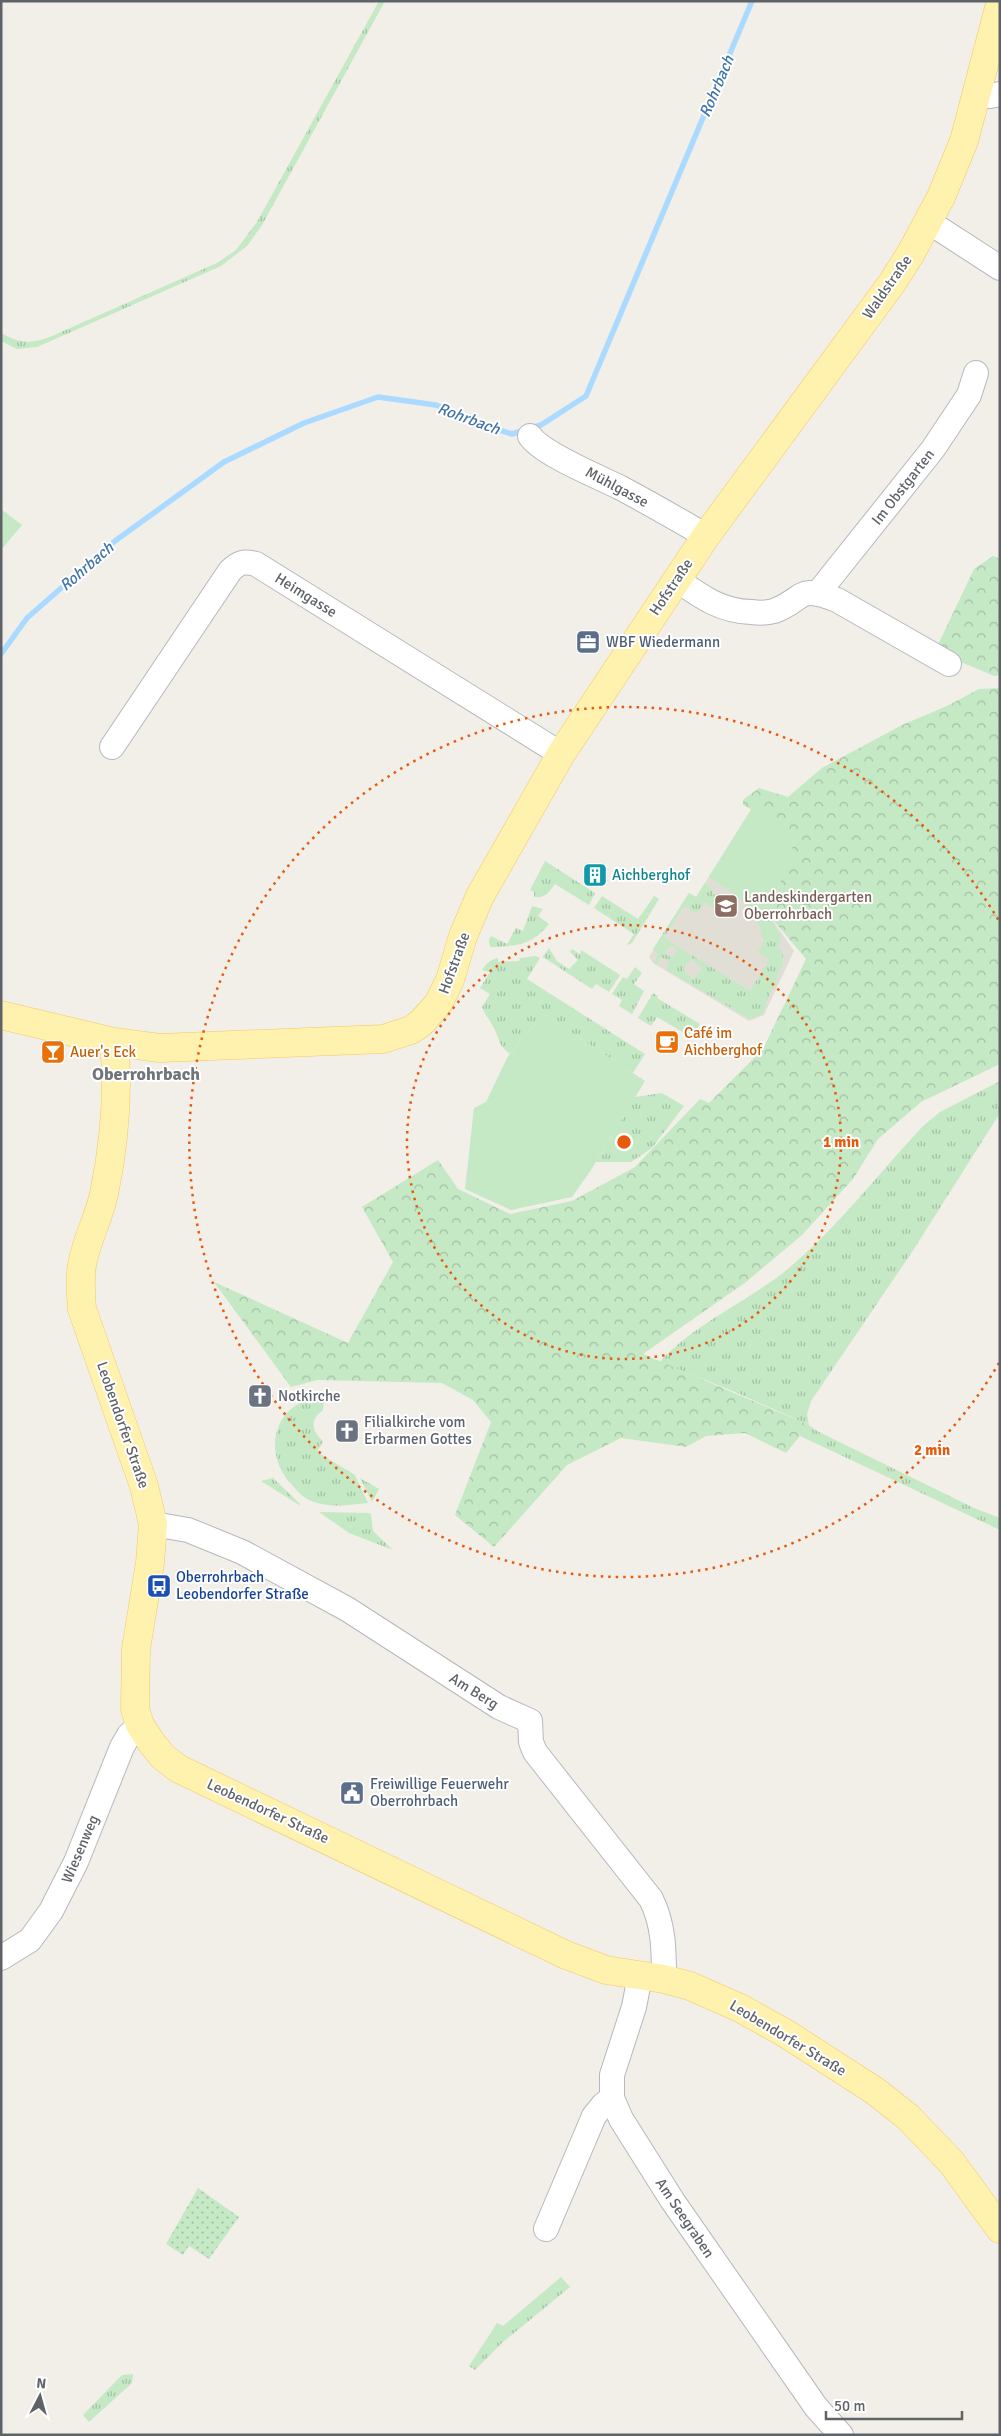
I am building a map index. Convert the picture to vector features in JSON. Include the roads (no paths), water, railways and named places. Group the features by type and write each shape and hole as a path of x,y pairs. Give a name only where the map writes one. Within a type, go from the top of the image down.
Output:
{"main road":[{"name":"Waldstraße","path":"706,536 892,283 929,222 989,94 1000,4"},
{"name":"Hofstraße","path":"1,1015 114,1042 160,1048 200,1048 383,1039 411,1030 430,1015 445,991 463,936 480,896 561,754 706,536"},
{"name":"Leobendorfer Straße","path":"114,1042 116,1086 112,1137 104,1195 82,1261 80,1284 82,1309 144,1486 153,1524 150,1563 134,1671 135,1709 140,1725 163,1757 180,1769 566,1955 606,1970 652,1978 706,1992 758,2017 894,2105 927,2135 952,2163 1000,2228"}],"street":[{"path":"929,222 1000,268"},
{"name":"Im Obstgarten","path":"818,593 933,449 968,396 976,373"},
{"name":"Mühlgasse","path":"530,436 538,445 550,452 623,489 706,536"},
{"name":"Heimgasse","path":"112,747 230,571 237,564 246,561 256,564 561,754"},
{"path":"676,579 712,604 722,608 746,612 774,611 804,594 818,593 837,600 949,664"},
{"name":"Am Berg","path":"153,1524 188,1530 242,1552 347,1609 499,1707 530,1721 531,1742 535,1752 651,1899 657,1910 663,1938 652,1978"},
{"name":"Wiesenweg","path":"1,1958 30,1940 51,1911 76,1862 122,1747 129,1735 140,1725"},
{"name":"Am Seegraben","path":"652,1978 636,1999 612,2075 612,2098 621,2119 672,2200 816,2407 841,2435"},
{"path":"546,2229 594,2116 602,2104 612,2098"}],"waterway":[{"name":"Rohrbach","path":"1,654 27,618 115,541 224,462 304,423 378,397 436,405 483,425 512,434 541,425 586,396 752,1"}],"place":[{"name":"WBF Wiedermann","path":"588,642"},
{"name":"Aichberghof","path":"595,875"},
{"name":"Landeskindergarten Oberrohrbach","path":"726,906"},
{"name":"Café im Aichberghof","path":"667,1042"},
{"name":"Auer's Eck","path":"53,1052"},
{"name":"Notkirche","path":"260,1396"},
{"name":"Filialkirche vom Erbarmen Gottes","path":"347,1431"},
{"name":"Oberrohrbach Leobendorfer Straße","path":"159,1586"},
{"name":"Freiwillige Feuerwehr Oberrohrbach","path":"352,1793"}],"district":[{"name":"Oberrohrbach","path":"146,1074"}]}
